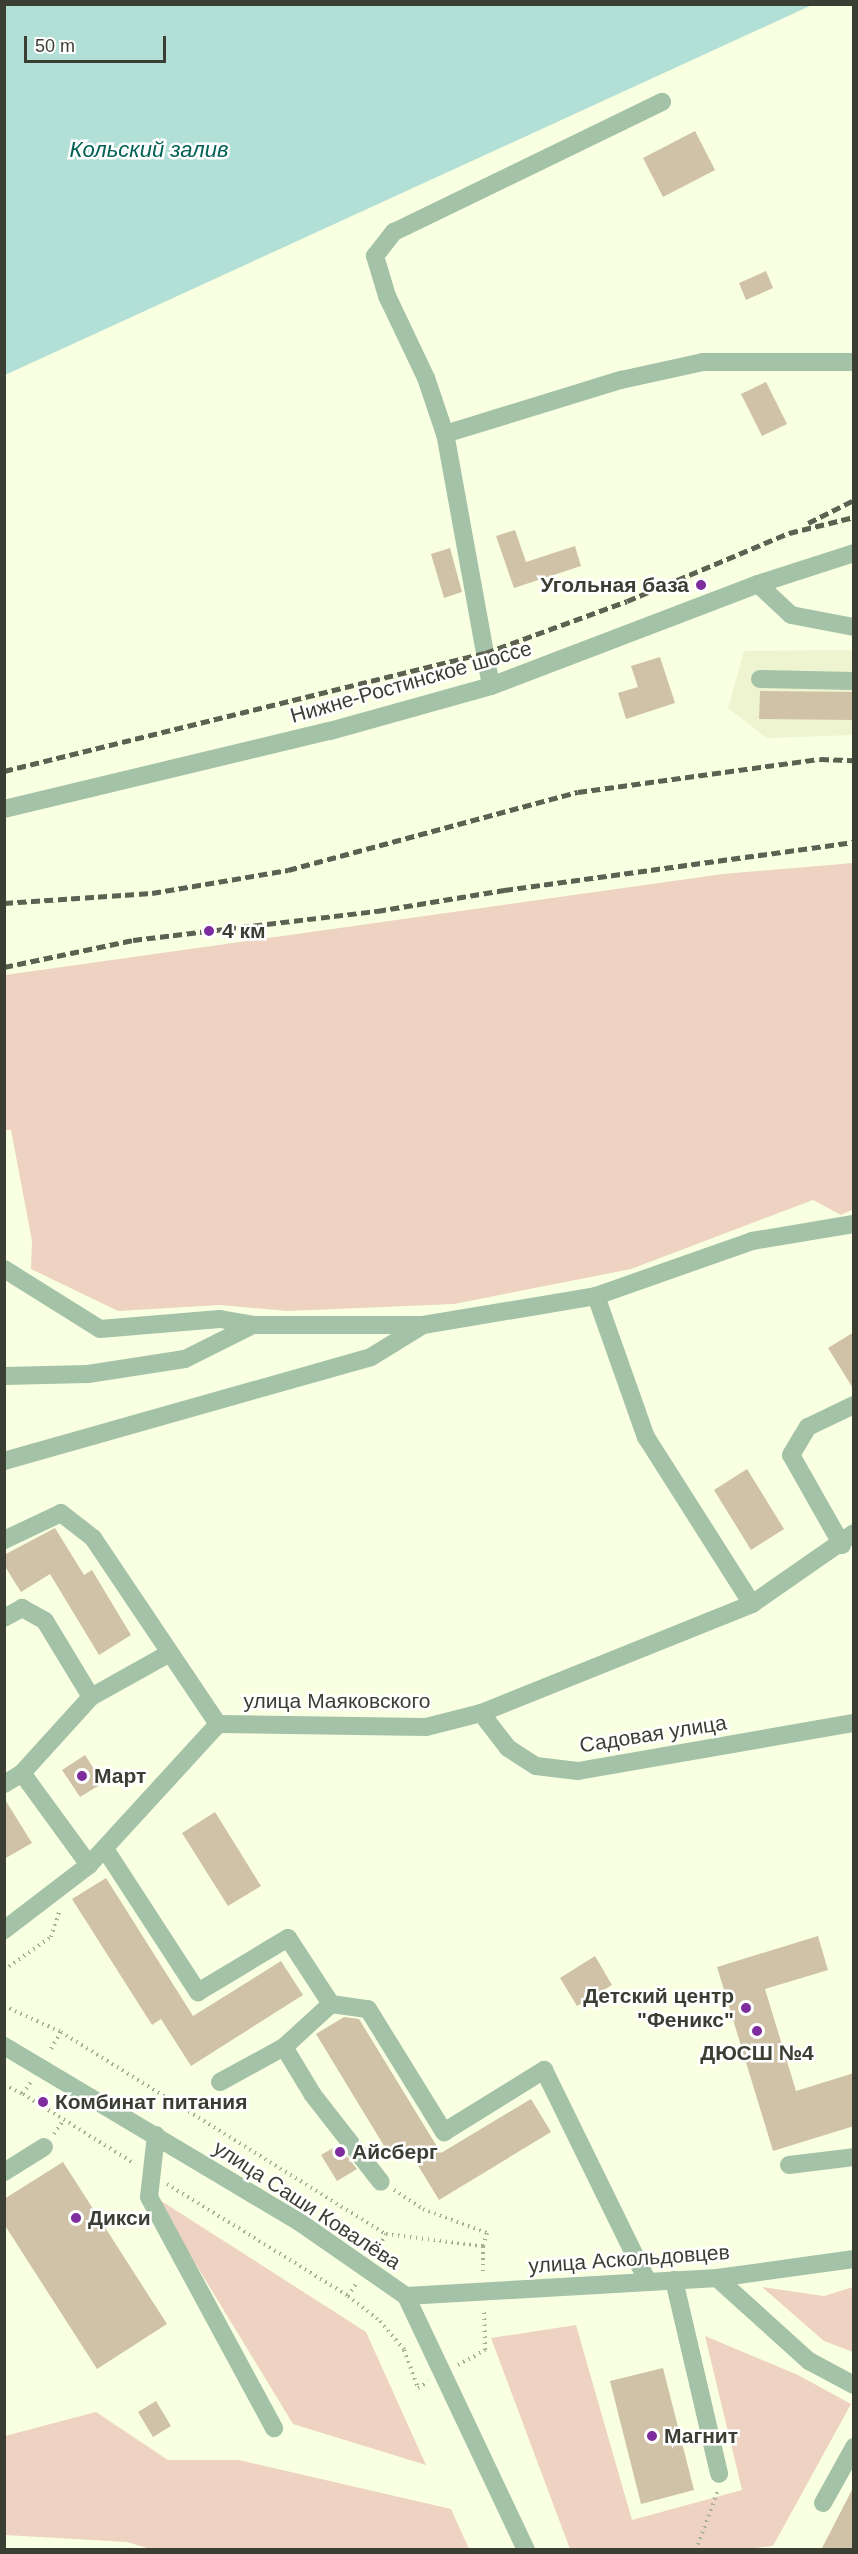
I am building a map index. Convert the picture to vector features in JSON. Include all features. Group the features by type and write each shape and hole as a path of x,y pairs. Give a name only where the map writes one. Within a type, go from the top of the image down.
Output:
{"street":[{"path":"491,686 445,434 426,378 387,296 375,256 386,237 662,102"},
{"path":"445,434 621,380 703,362 854,362"},
{"name":"Нижне-Ростинское шоссе","path":"4,809 330,731 491,686 758,584 854,553"},
{"path":"758,584 791,615 854,627"},
{"path":"760,679 854,681"},
{"path":"4,1269 100,1329 219,1319 254,1325 423,1325 596,1296 752,1241 854,1224"},
{"path":"596,1296 646,1437 752,1604"},
{"path":"4,1376 88,1374 185,1359 254,1325"},
{"path":"4,1461 372,1357 423,1325"},
{"path":"848,1539 790,1455 808,1427 854,1405"},
{"path":"4,1540 61,1513 93,1538 168,1654 218,1724"},
{"name":"улица Маяковского","path":"4,1930 89,1865 218,1724 426,1727 481,1713 752,1604 848,1539"},
{"path":"4,1618 22,1608 45,1621 91,1697"},
{"path":"4,1784 22,1773 91,1697 168,1654"},
{"name":"Садовая улица","path":"481,1713 508,1748 536,1766 578,1771 854,1723"},
{"path":"22,1773 89,1865"},
{"path":"105,1848 198,1992 288,1938 332,2004 368,2009 444,2132 544,2070 648,2282"},
{"path":"220,2082 284,2047 332,2004"},
{"name":"улица Саши Ковалёва","path":"4,2046 298,2221 406,2296 526,2550"},
{"path":"284,2047 313,2095 381,2182"},
{"path":"156,2135 149,2198 274,2428"},
{"path":"4,2172 44,2147"},
{"path":"789,2165 854,2157"},
{"name":"улица Аскольдовцев","path":"406,2296 717,2278 854,2259"},
{"path":"717,2278 809,2361 854,2385"},
{"path":"675,2280 719,2474"},
{"path":"823,2503 854,2447"}],"path":[{"path":"4,1970 51,1937 62,1902"},
{"path":"381,2182 423,2209 487,2233 483,2246"},
{"path":"696,2550 720,2484 719,2474"}],"shaded area":[{"path":"853,650 853,735 767,738 728,708 744,651"},
{"path":"853,863 854,1209 841,1215 813,1200 631,1269 454,1304 288,1311 220,1305 118,1311 31,1269 32,1241 11,1130 5,1130 5,975 723,874"},
{"path":"155,2197 366,2332 426,2465 293,2424"},
{"path":"762,2287 824,2296 853,2287 853,2352 824,2341"},
{"path":"576,2325 632,2520 742,2490 705,2336 798,2375 851,2404 773,2546 739,2550 570,2549 491,2338"},
{"path":"96,2412 168,2460 239,2460 451,2509 469,2549 154,2550 127,2542 5,2535 5,2436"}],"water":[{"name":"Кольский залив","path":"5,4 812,4 812,5 5,375"}],"building":[{"path":"695,131 715,170 663,197 643,158"},
{"path":"766,271 773,288 746,300 739,283"},
{"path":"766,382 787,424 762,436 741,394"},
{"path":"515,530 526,562 575,546 581,566 514,588 496,536"},
{"path":"450,548 462,592 444,598 431,554"},
{"path":"660,657 675,703 626,719 618,693 638,687 631,666"},
{"path":"760,691 854,692 854,720 759,719"},
{"path":"854,1332 854,1390 828,1348"},
{"path":"747,1469 784,1529 751,1550 714,1490"},
{"path":"55,1528 84,1575 92,1570 131,1635 99,1655 50,1574 21,1592 4,1565 4,1555"},
{"name":"Март","path":"85,1755 103,1783 80,1797 62,1770"},
{"path":"4,1798 32,1843 4,1859"},
{"path":"215,1812 261,1886 228,1906 182,1833"},
{"path":"106,1878 193,2016 281,1961 303,1995 191,2066 161,2019 152,2025 72,1899"},
{"name":"ДЮСШ №4","path":"818,1936 828,1970 765,1989 796,2091 854,2073 854,2126 773,2151 717,1967"},
{"path":"595,1956 612,1985 577,2006 560,1978"},
{"path":"344,2017 359,2019 441,2153 531,2099 551,2132 439,2200 408,2149 392,2159 316,2034"},
{"path":"338,2145 357,2169 337,2181 321,2155"},
{"path":"63,2162 167,2324 97,2369 4,2224 4,2199"},
{"name":"Магнит","path":"663,2368 694,2490 641,2504 610,2381"},
{"path":"156,2401 171,2426 153,2437 138,2412"},
{"path":"854,2486 854,2550 821,2550"}],"railway":[{"path":"808,523 854,500"},
{"path":"4,771 485,653 627,601 789,533 854,517"},
{"path":"4,903 152,893 288,870 578,792 820,759 854,760"},
{"path":"4,967 133,940 377,911 504,890 854,842"}],"place":[{"name":"Угольная база","path":"701,585"},
{"name":"4 км","path":"209,931"},
{"name":"Март","path":"82,1776"},
{"name":"Детский центр \"Феникс\"","path":"746,2008"},
{"name":"ДЮСШ №4","path":"757,2031"},
{"name":"Комбинат питания","path":"43,2102"},
{"name":"Айсберг","path":"340,2152"},
{"name":"Дикси","path":"76,2218"},
{"name":"Магнит","path":"652,2436"}]}
